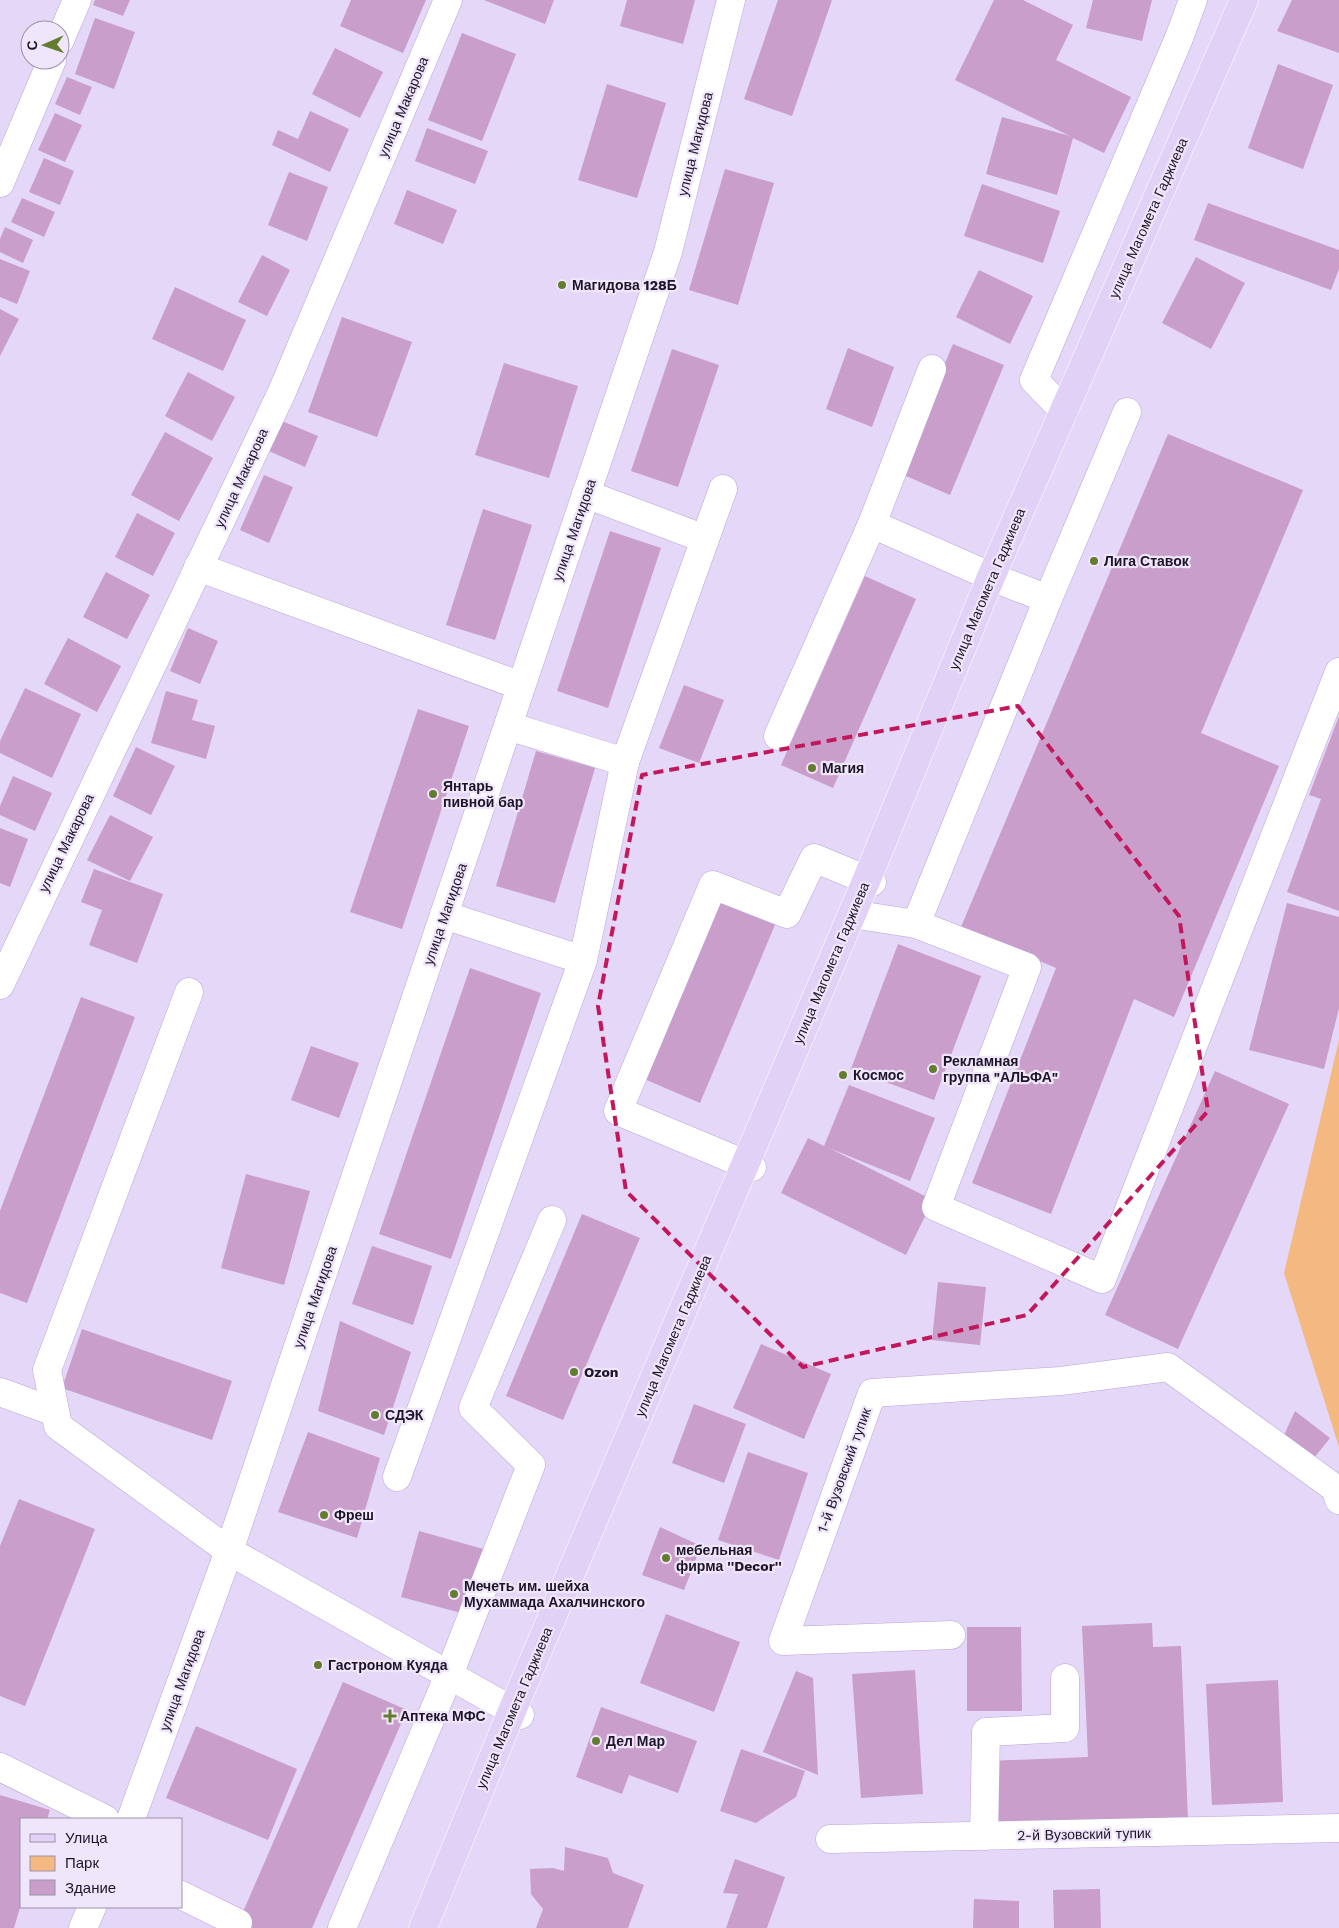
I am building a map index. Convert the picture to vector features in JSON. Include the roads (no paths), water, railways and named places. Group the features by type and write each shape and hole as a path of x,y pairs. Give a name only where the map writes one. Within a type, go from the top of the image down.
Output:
{"main road":[{"name":"улица Магомета Гаджиева","path":"423,1928 870,880 1064,411 1244,0"},
{"name":"улица Магомета Гаджиева","path":"995,579 1252,0"},
{"name":"улица Магомета Гаджиева","path":"749,1165 858,915 870,880"},
{"name":"улица Магомета Гаджиева","path":"433,1928 516,1713"}],"street":[{"path":"68,20 77,0"},
{"name":"улица Макарова","path":"0,985 9,944 198,567 281,394 448,0"},
{"name":"улица Магидова","path":"131,1818 229,1551 668,252 731,0"},
{"path":"1064,411 1034,380 1175,47 1193,0"},
{"path":"0,183 48,70"},
{"path":"778,736 872,524 932,369"},
{"path":"916,924 1048,599 1127,412"},
{"path":"397,1477 583,960 625,762 723,490"},
{"path":"586,494 705,539"},
{"path":"872,524 995,579 1048,599"},
{"path":"198,567 522,686"},
{"path":"858,915 916,924 1027,967 936,1207 1102,1279 1339,672"},
{"path":"508,726 625,762"},
{"path":"749,1165 618,1111 712,885 787,914 814,858 870,880"},
{"path":"444,915 583,960"},
{"path":"189,992 47,1370 58,1426 229,1551 516,1713"},
{"path":"342,1928 449,1675 531,1464 473,1408 552,1220"},
{"name":"1-й Вузовский тупик","path":"951,1635 783,1641 872,1393 1061,1381 1168,1367 1337,1494"},
{"path":"0,1392 55,1412"},
{"path":"984,1836 986,1732 1065,1728 1065,1678"},
{"path":"0,1767 103,1818"},
{"name":"2-й Вузовский тупик","path":"830,1839 1339,1828"},
{"path":"182,1895 238,1923"},
{"path":"83,1928 92,1908"}],"place":[{"name":"Магидова 128Б","path":"562,285"},
{"name":"Лига Ставок","path":"1094,561"},
{"name":"Магия","path":"812,768"},
{"name":"Янтарь пивной бар","path":"433,794"},
{"name":"Рекламная группа \"АЛЬФА\"","path":"933,1069"},
{"name":"Космос","path":"843,1075"},
{"name":"Ozon","path":"574,1372"},
{"name":"СДЭК","path":"375,1415"},
{"name":"Фреш","path":"324,1515"},
{"name":"мебельная фирма ''Decor''","path":"666,1558"},
{"name":"Мечеть им. шейха Мухаммада Ахалчинского","path":"454,1594"},
{"name":"Гастроном Куяда","path":"318,1665"},
{"name":"Аптека МФС","path":"390,1716"},
{"name":"Дел Мар","path":"596,1741"}]}
